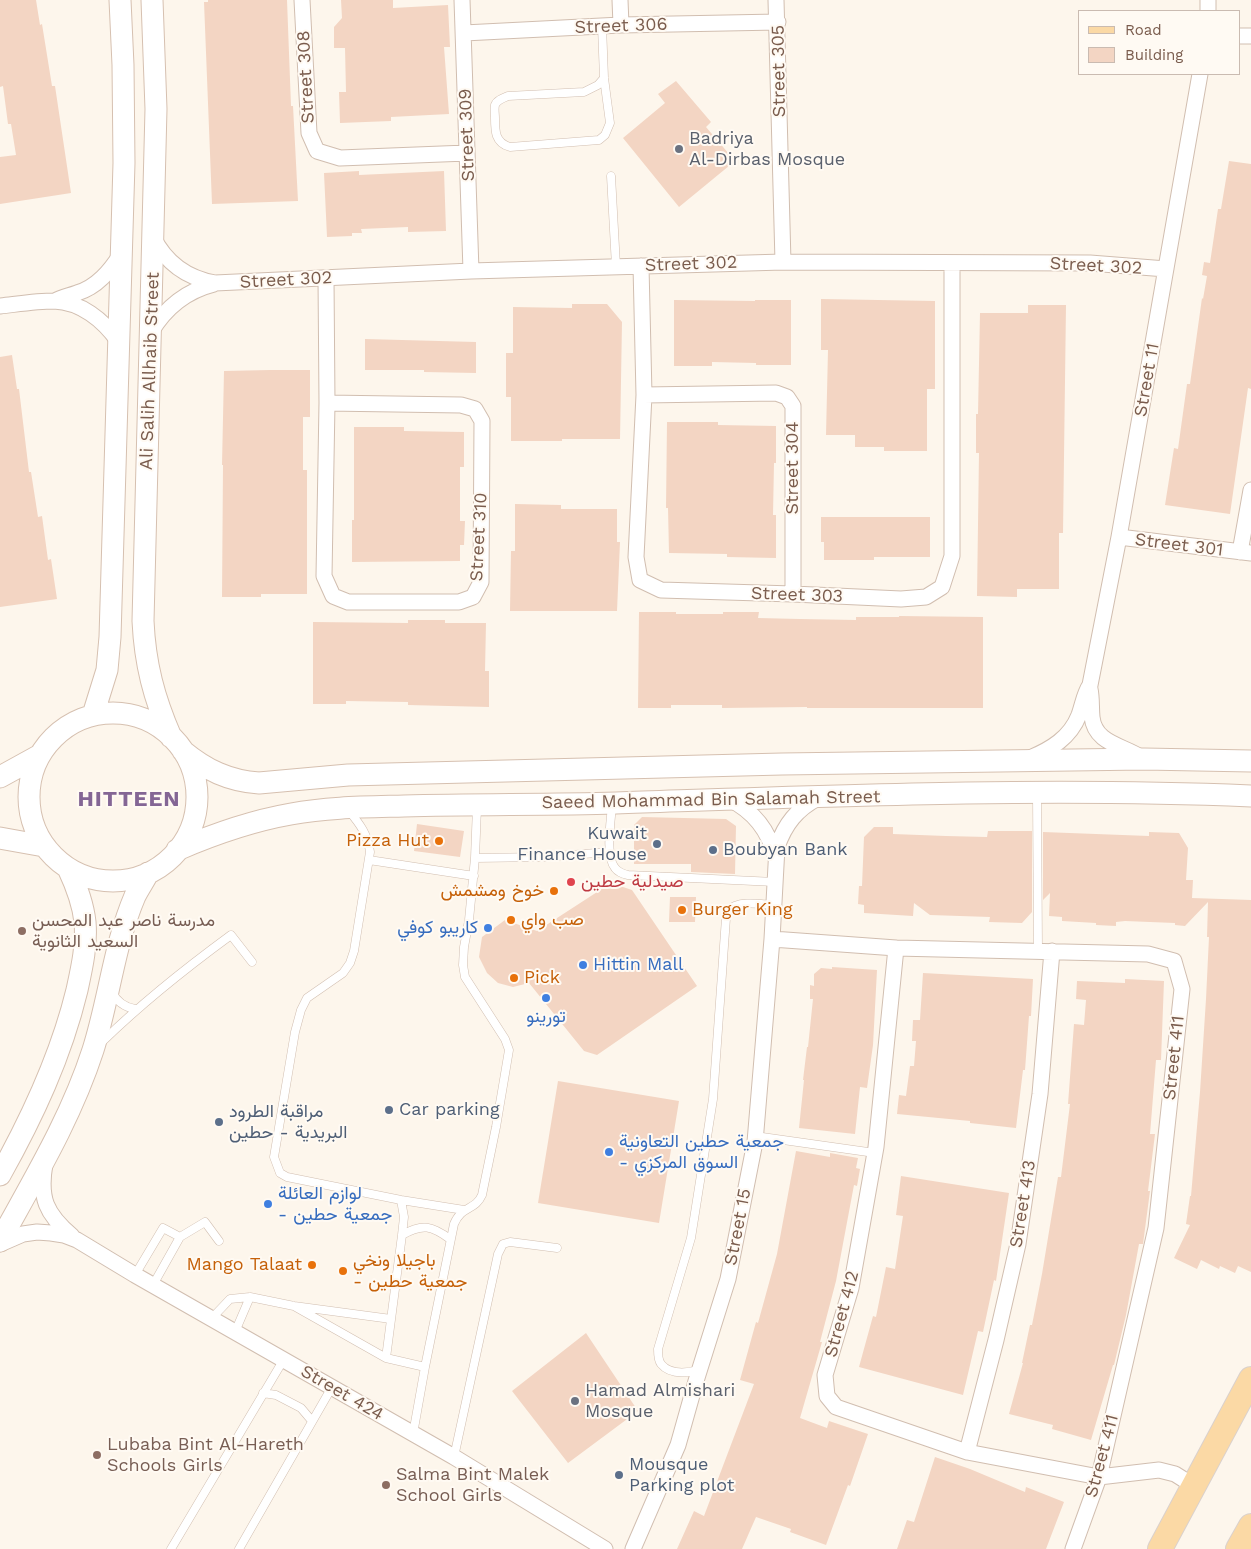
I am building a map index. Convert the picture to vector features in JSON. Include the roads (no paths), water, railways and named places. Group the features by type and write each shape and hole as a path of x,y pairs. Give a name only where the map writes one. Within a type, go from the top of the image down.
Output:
{"main road":[{"path":"1160,1549 1251,1379"},
{"path":"1238,1549 1251,1526"}],"street":[{"name":"Ali Salih Allhaib Street","path":"93,715 103,685 109,654 122,252 124,114 120,0"},
{"name":"Ali Salih Allhaib Street","path":"152,0 156,109 143,631 146,661 156,700 177,744"},
{"name":"Street 308","path":"302,0 308,132 317,152 340,158 467,153"},
{"name":"Street 309","path":"462,0 471,271"},
{"path":"620,0 621,25"},
{"name":"Street 305","path":"776,0 783,262"},
{"name":"Street 306","path":"464,32 621,25 778,22"},
{"name":"Street 11","path":"1144,759 1109,742 1098,734 1092,718 1090,685 1119,537 1200,75"},
{"name":"Street 302","path":"153,237 164,256 180,270 203,281 215,283 471,271 783,262 1090,263 1166,269"},
{"path":"55,301 99,282 108,273 122,252"},
{"name":"Street 303","path":"641,266 644,395 636,557 640,580 661,590 901,599 926,598 942,587 952,556 952,263"},
{"name":"Street 310","path":"326,278 327,403 324,576 333,596 348,602 459,602 473,597 481,582 482,421 475,409 461,404 327,403"},
{"name":"Street 302","path":"151,332 158,319 169,307 192,291 215,283"},
{"path":"0,306 55,301 76,306 100,320 118,341"},
{"name":"Street 304","path":"644,395 776,393 787,397 793,406 793,594"},
{"name":"Street 301","path":"1119,537 1246,553 1251,490"},
{"name":"Street 11","path":"1025,760 1051,748 1068,735 1076,722 1084,695 1090,685"},
{"path":"114,713 136,716 158,726 177,744 194,775 196,802 191,827 186,838 164,863 148,873 132,879 107,881 83,876 68,868 44,846 33,824 29,799 32,775 40,756 64,729 93,715 114,713"},
{"name":"Saeed Mohammad Bin Salamah Street","path":"177,744 213,772 224,777 247,782 271,782 348,775 782,764 1144,759 1251,761"},
{"path":"0,777 40,756"},
{"path":"346,808 342,787 348,775"},
{"name":"Saeed Mohammad Bin Salamah Street","path":"177,850 233,828 261,820 320,809 1037,793 1251,796"},
{"name":"Street 15","path":"633,1549 678,1444 728,1279 755,1136 772,939 777,847 788,822 797,812 819,797"},
{"name":"Street 15","path":"729,799 748,811 764,828 776,861"},
{"path":"0,838 44,846"},
{"path":"0,1175 47,1082 72,1008 84,957 86,940 83,908 68,868"},
{"path":"0,1243 47,1157 76,1095 93,1050 128,917 148,873"},
{"name":"Street 411","path":"772,939 896,948 1148,954 1174,961 1182,989 1156,1228 1099,1477 1073,1549"},
{"name":"Street 412","path":"896,948 875,1153 851,1288 825,1375 827,1396 836,1406 967,1452 1099,1477 1159,1470 1175,1474 1194,1486"},
{"name":"Street 413","path":"967,1452 1018,1244 1040,1094 1045,951"},
{"path":"72,1008 88,1010 93,1013 100,1024"},
{"name":"Street 424","path":"47,1157 43,1192 48,1209 52,1217 77,1240"},
{"name":"Street 424","path":"0,1243 23,1234 37,1232 51,1232 77,1240 454,1457 604,1549"}],"lane":[{"path":"602,26 604,78 610,123 605,135 599,140 510,147 504,146 496,136 494,108 499,99 508,96 584,92 598,85 604,78"},
{"path":"611,176 616,266"},
{"path":"1037,793 1045,951"},
{"path":"612,803 610,858 614,868 622,874 775,882"},
{"path":"414,1434 450,1239 456,1217 479,1201 482,1195 509,1050 505,1039 466,977 463,965 474,876 477,804"},
{"path":"346,808 363,828 367,836 370,852 354,951 343,973 307,998 301,1010 295,1032 274,1158 280,1173 287,1177 401,1200 464,1210"},
{"path":"475,858 543,857 610,852"},
{"path":"369,860 474,876"},
{"path":"699,1370 676,1372 665,1368 660,1363 658,1349 691,1238 713,1099 726,918 729,909 736,906 744,904 774,905"},
{"path":"93,1050 135,1009 189,965 230,935 252,962"},
{"path":"110,985 116,999 128,1008 135,1009"},
{"path":"755,1136 875,1153"},
{"path":"386,1358 404,1217 401,1200"},
{"path":"153,1285 180,1237 205,1222 219,1241"},
{"path":"402,1235 414,1228 425,1227 437,1230 450,1239"},
{"path":"135,1275 163,1228 180,1237"},
{"path":"454,1457 498,1254 503,1244 510,1242 556,1248"},
{"path":"212,1318 230,1299 250,1297 294,1306 391,1319"},
{"path":"235,1332 250,1297"},
{"path":"294,1306 386,1358 425,1367"},
{"path":"171,1549 284,1359"},
{"path":"239,1549 332,1387"},
{"path":"263,1392 276,1395 301,1408 312,1421"}],"place":[{"name":"Badriya Al-Dirbas Mosque","path":"679,149"},
{"name":"Pizza Hut","path":"439,841"},
{"name":"Kuwait Finance House","path":"657,844"},
{"name":"Boubyan Bank","path":"713,850"},
{"name":"صيدلية حطين","path":"571,882"},
{"name":"خوخ ومشمش","path":"554,891"},
{"name":"Burger King","path":"682,910"},
{"name":"صب واي","path":"511,920"},
{"name":"كاريبو كوفي","path":"488,928"},
{"name":"مدرسة ناصر عبد المحسن السعيد الثانوية","path":"22,931"},
{"name":"Hittin Mall","path":"583,965"},
{"name":"Pick","path":"514,978"},
{"name":"تورينو","path":"546,998"},
{"name":"Car parking","path":"389,1110"},
{"name":"مراقبة الطرود البريدية - حطين","path":"219,1122"},
{"name":"جمعية حطين التعاونية - السوق المركزي","path":"609,1152"},
{"name":"لوازم العائلة - جمعية حطين","path":"268,1204"},
{"name":"Mango Talaat","path":"312,1265"},
{"name":"باجيلا ونخي - جمعية حطين","path":"343,1271"},
{"name":"Hamad Almishari Mosque","path":"575,1401"},
{"name":"Lubaba Bint Al-Hareth Schools Girls","path":"97,1455"},
{"name":"Mousque Parking plot","path":"619,1475"},
{"name":"Salma Bint Malek School Girls","path":"386,1485"}],"district":[{"name":"HITTEEN","path":"129,800"}]}
